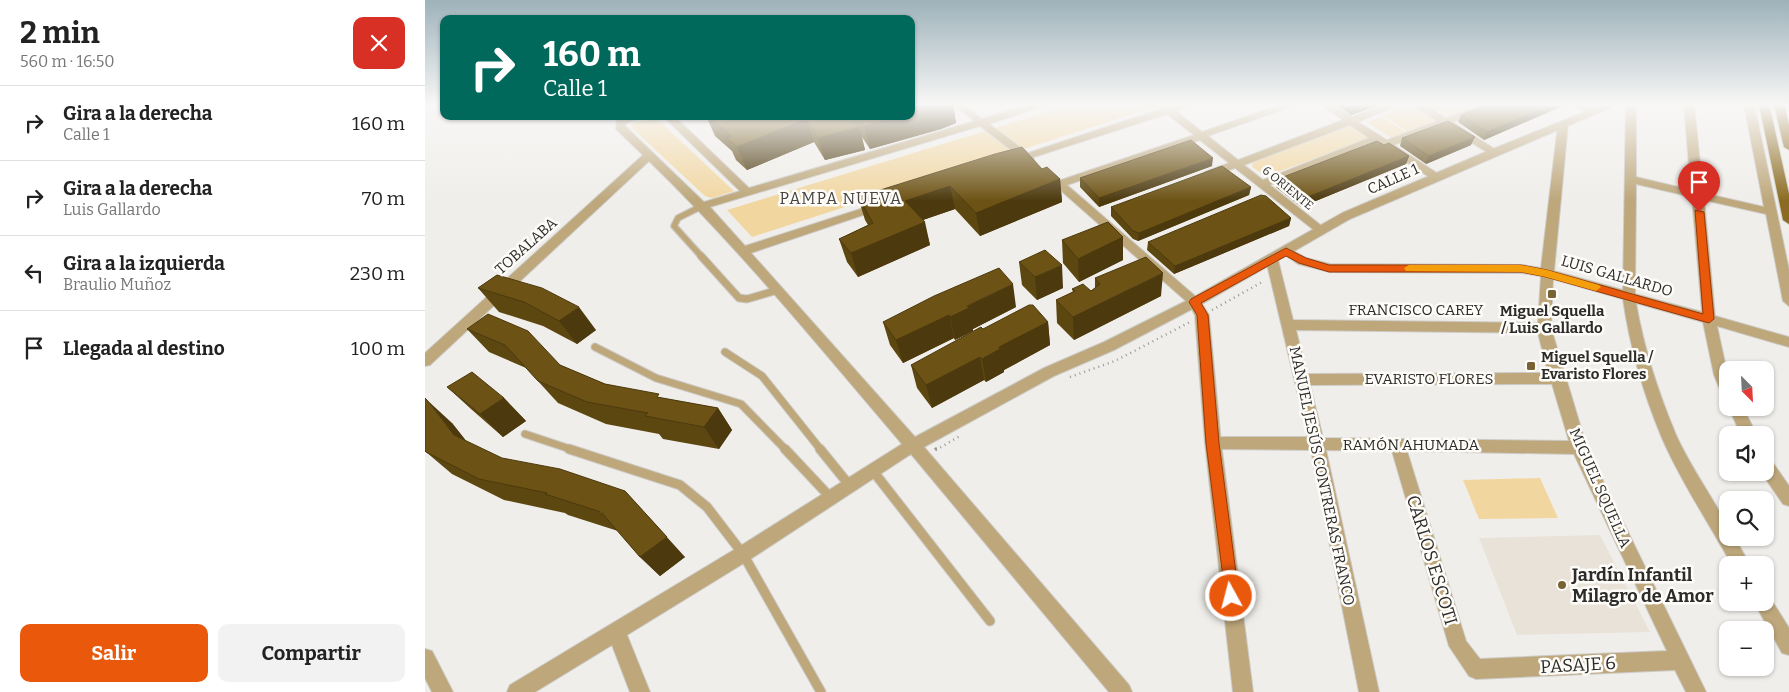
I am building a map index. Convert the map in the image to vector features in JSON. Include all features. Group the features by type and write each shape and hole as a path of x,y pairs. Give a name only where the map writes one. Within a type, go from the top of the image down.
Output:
{"main road":[{"path":"1771,136 1789,220"}],"street":[{"path":"631,136 702,206 777,290 919,442 1122,692"},
{"path":"689,136 747,193"},
{"path":"702,206 937,136"},
{"path":"999,136 1100,213 1139,247 1199,309 1243,692"},
{"path":"1007,163 1089,136"},
{"path":"1060,184 1200,136"},
{"name":"6 ORIENTE","path":"1201,136 1266,191 1319,230"},
{"path":"1201,176 1309,136"},
{"path":"1374,136 1435,177"},
{"path":"1266,191 1381,141 1397,136"},
{"path":"1469,136 1494,152"},
{"name":"CALLE 1","path":"517,692 743,554 919,442 1049,372 1199,309 1274,267 1286,251 1319,230 1435,177 1533,136"},
{"name":"MIGUEL SQUELLA","path":"1562,136 1547,273 1544,328 1557,378 1579,448 1696,692"},
{"path":"1631,136 1629,297 1636,341 1660,415 1686,470 1736,556"},
{"path":"1692,136 1709,319 1719,366"},
{"path":"1756,136 1789,301"},
{"name":"TOBALABA","path":"425,361 649,156"},
{"path":"1630,179 1771,212"},
{"path":"743,252 895,201"},
{"name":"LUIS GALLARDO","path":"1286,251 1302,260 1329,268 1521,269 1547,273 1789,342"},
{"name":"MANUEL JESÚS CONTRERAS FRANCO","path":"1274,267 1317,444 1369,692"},
{"name":"FRANCISCO CAREY","path":"1289,325 1544,328"},
{"name":"EVARISTO FLORES","path":"1302,380 1557,378"},
{"name":"RAMÓN AHUMADA","path":"1213,443 1398,446 1433,444 1579,448"},
{"name":"CARLOS ESCOTI","path":"1398,446 1458,646 1476,669"},
{"path":"1774,478 1789,499"},
{"path":"1768,611 1789,646"},
{"path":"616,632 640,692"},
{"path":"425,658 443,692"},
{"name":"PASAJE 6","path":"1476,669 1679,660"}],"lane":[{"path":"702,206 678,218 674,226 739,298 747,300 777,290"},
{"path":"595,347 656,378 741,404 752,413 831,498"},
{"path":"725,352 762,376 850,486"},
{"path":"525,434 680,485 707,506 743,554 821,692"},
{"path":"873,471 990,621"}],"path":[{"path":"1066,379 1115,361 1199,309 1274,267"},
{"path":"919,442 936,450 961,436"}],"shaded area":[{"path":"641,136 676,136 734,191 712,198 705,196"},
{"path":"968,136 1063,136 752,237 727,210"},
{"path":"1321,136 1369,136 1369,139 1269,175 1263,174 1252,167 1253,162"},
{"path":"1540,478 1558,518 1479,519 1463,480"},
{"name":"Jardín Infantil Milagro de Amor","path":"1600,535 1650,632 1517,635 1479,538"}],"building":[{"path":"730,136 763,136 737,147 726,137"},
{"path":"1407,136 1475,137 1429,156 1402,138"},
{"path":"1191,140 1213,158 1099,198 1080,178"},
{"path":"1377,141 1384,145 1389,143 1409,156 1303,199 1278,179"},
{"path":"1022,147 1042,169 1047,167 1060,179 976,213 950,186 905,201 925,222 851,253 839,239 873,223 858,197"},
{"path":"1222,166 1251,187 1139,233 1133,231 1111,207"},
{"path":"1261,195 1266,196 1291,218 1175,266 1148,242"},
{"path":"1108,222 1123,237 1078,259 1062,240"},
{"path":"1045,250 1062,265 1035,277 1019,262"},
{"path":"1146,257 1163,273 1073,317 1056,300 1075,291 1072,289 1083,284 1091,291 1100,284 1095,278"},
{"path":"999,268 1013,284 967,306 969,308 950,317 949,315 896,340 883,322 934,296"},
{"path":"497,275 542,288 579,307 559,321 524,302 478,288"},
{"path":"1029,305 1033,305 1048,322 999,347 1000,349 982,359 980,357 926,385 911,365 981,327 983,329"},
{"path":"488,314 528,331 560,365 605,384 659,394 657,397 718,408 704,427 645,416 648,413 587,402 538,381 505,345 467,329"},
{"path":"472,372 504,398 480,414 447,387"},
{"path":"425,398 454,435 502,458 560,469 625,491 667,537 640,557 601,512 545,494 547,493 479,479 426,452"}],"slow traffic":[{"path":"1409,268 1521,269 1547,273 1596,287"}],"place":[{"name":"Miguel Squella / Luis Gallardo","path":"1552,294"},
{"name":"Miguel Squella / Evaristo Flores","path":"1531,366"},
{"name":"Jardín Infantil Milagro de Amor","path":"1562,585"}],"district":[{"name":"PAMPA NUEVA","path":"841,198"}],"route":[{"path":"1231,596 1213,443 1202,315 1195,302 1286,251 1302,260 1329,268 1521,269 1547,273 1709,319 1699,212"}]}
